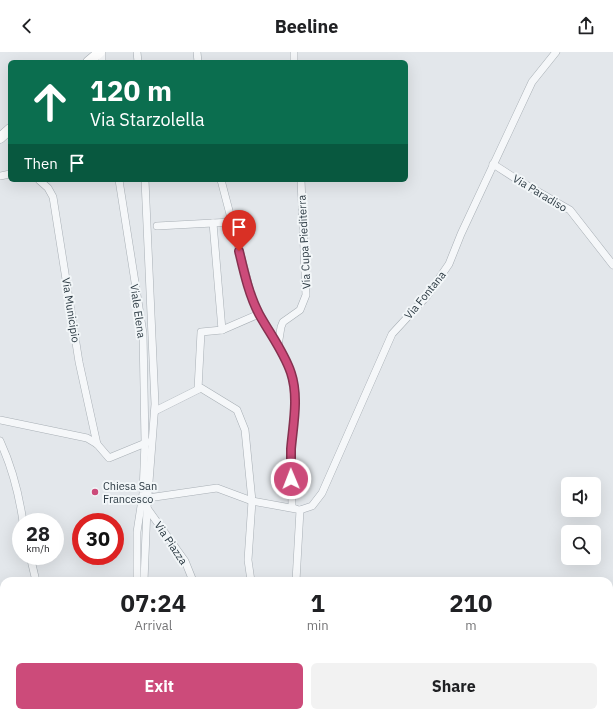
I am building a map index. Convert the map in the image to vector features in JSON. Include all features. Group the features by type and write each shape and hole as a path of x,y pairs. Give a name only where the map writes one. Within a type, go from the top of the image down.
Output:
{"main road":[{"path":"91,60 101,52"},
{"path":"0,138 8,131"}],"street":[{"name":"Via Fontana","path":"300,510 312,506 322,493 392,334 427,296 449,264 461,234 532,82 556,52"},
{"name":"Via Paradiso","path":"493,164 570,210 613,265"},
{"name":"Via Municipio","path":"41,182 48,188 53,197 79,362 97,444"},
{"name":"Viale Elena","path":"119,182 143,333 145,442 144,493 137,532 137,577"},
{"name":"Viale Elena","path":"144,577 147,508 155,411 145,182"},
{"path":"222,182 246,280 252,298 259,314 278,346 291,374 294,394 294,419 291,450 292,507"},
{"name":"Via Cupa Piediterra","path":"278,346 281,327 284,322 300,310 306,295 301,182"},
{"path":"157,226 232,222"},
{"path":"213,223 222,330"},
{"path":"198,389 201,332 222,330 259,314"},
{"path":"155,411 201,388 237,410 245,430 252,501 248,560 250,577"},
{"path":"0,420 87,438 97,444 109,458 145,442 153,441"},
{"path":"0,441 12,472 21,513"},
{"path":"148,498 217,488 252,501 292,507 300,510 296,577"},
{"name":"Via Piazza","path":"147,508 185,561 191,577"},
{"path":"32,565 35,577"}],"place":[{"name":"Chiesa San Francesco","path":"95,492"}],"route":[{"path":"239,251 252,298 259,314 278,346 291,374 294,394 294,419 291,450 291,479"}]}
